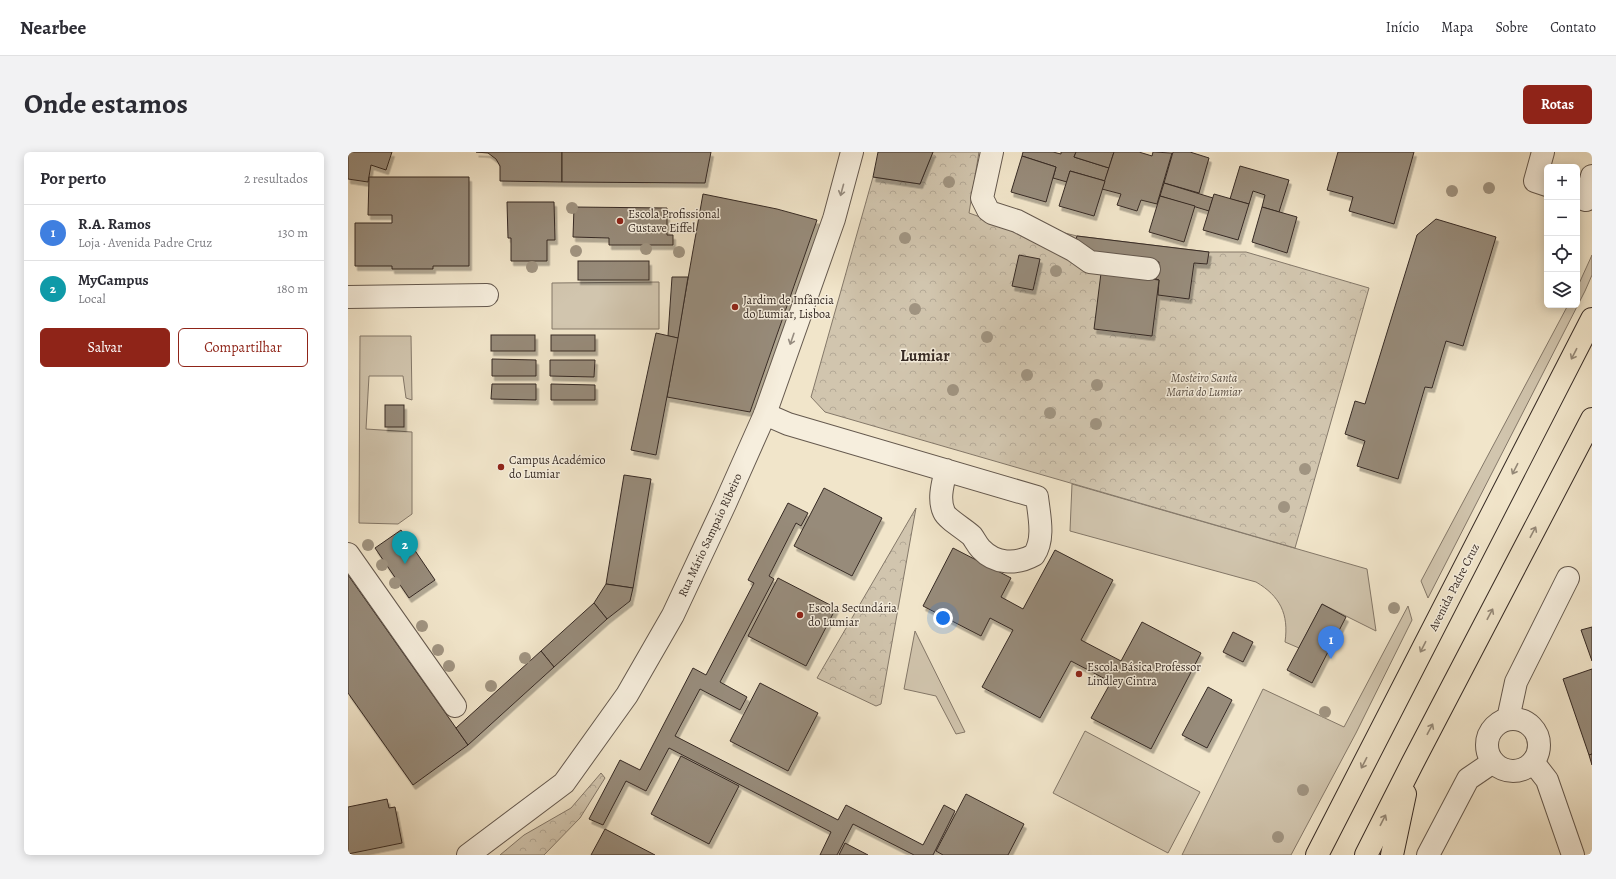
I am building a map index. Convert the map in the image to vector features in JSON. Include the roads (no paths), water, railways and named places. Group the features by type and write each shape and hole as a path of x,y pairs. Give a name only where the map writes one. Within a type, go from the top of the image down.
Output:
{"highway":[{"name":"Avenida Padre Cruz","path":"1317,855 1592,319"},
{"path":"1366,855 1592,419"},
{"path":"1392,855 1412,764"}],"street":[{"name":"Rua Mário Sampaio Ribeiro","path":"468,855 564,783 627,695 673,615 726,504 766,414 834,219 852,152"},
{"path":"992,152 982,194 983,202 992,213 1017,221 1072,250 1090,262 1149,269"},
{"path":"1536,154 1535,181 1544,184"},
{"path":"1580,198 1586,200 1592,176"},
{"path":"348,297 487,295"},
{"path":"766,414 788,424 946,470 1037,497 1040,526 1039,543 1034,555 1023,560 1004,562 992,558 981,549 973,537 944,513 941,494 946,470"},
{"path":"348,554 455,706"},
{"path":"1508,718 1516,682 1568,578"},
{"path":"1508,718 1522,720 1533,727 1538,735 1540,744 1538,754 1533,762 1527,767 1518,770 1509,771 1500,768 1493,762 1488,754 1488,736 1493,728 1508,718"},
{"path":"1428,855 1468,779 1493,762"},
{"path":"1533,762 1548,780 1573,855"}],"place":[{"name":"Escola Profissional Gustave Eiffel","path":"620,221"},
{"name":"Jardim de Infância do Lumiar, Lisboa","path":"735,307"},
{"name":"Campus Académico do Lumiar","path":"501,467"},
{"name":"MyCampus","path":"405,564"},
{"name":"Escola Secundária do Lumiar","path":"800,615"},
{"name":"R.A. Ramos","path":"1331,659"},
{"name":"Escola Básica Professor Lindley Cintra","path":"1079,674"}],"district":[{"name":"Lumiar","path":"925,356"}],"park label":[{"name":"Mosteiro Santa Maria do Lumiar","path":"1204,385"}]}
